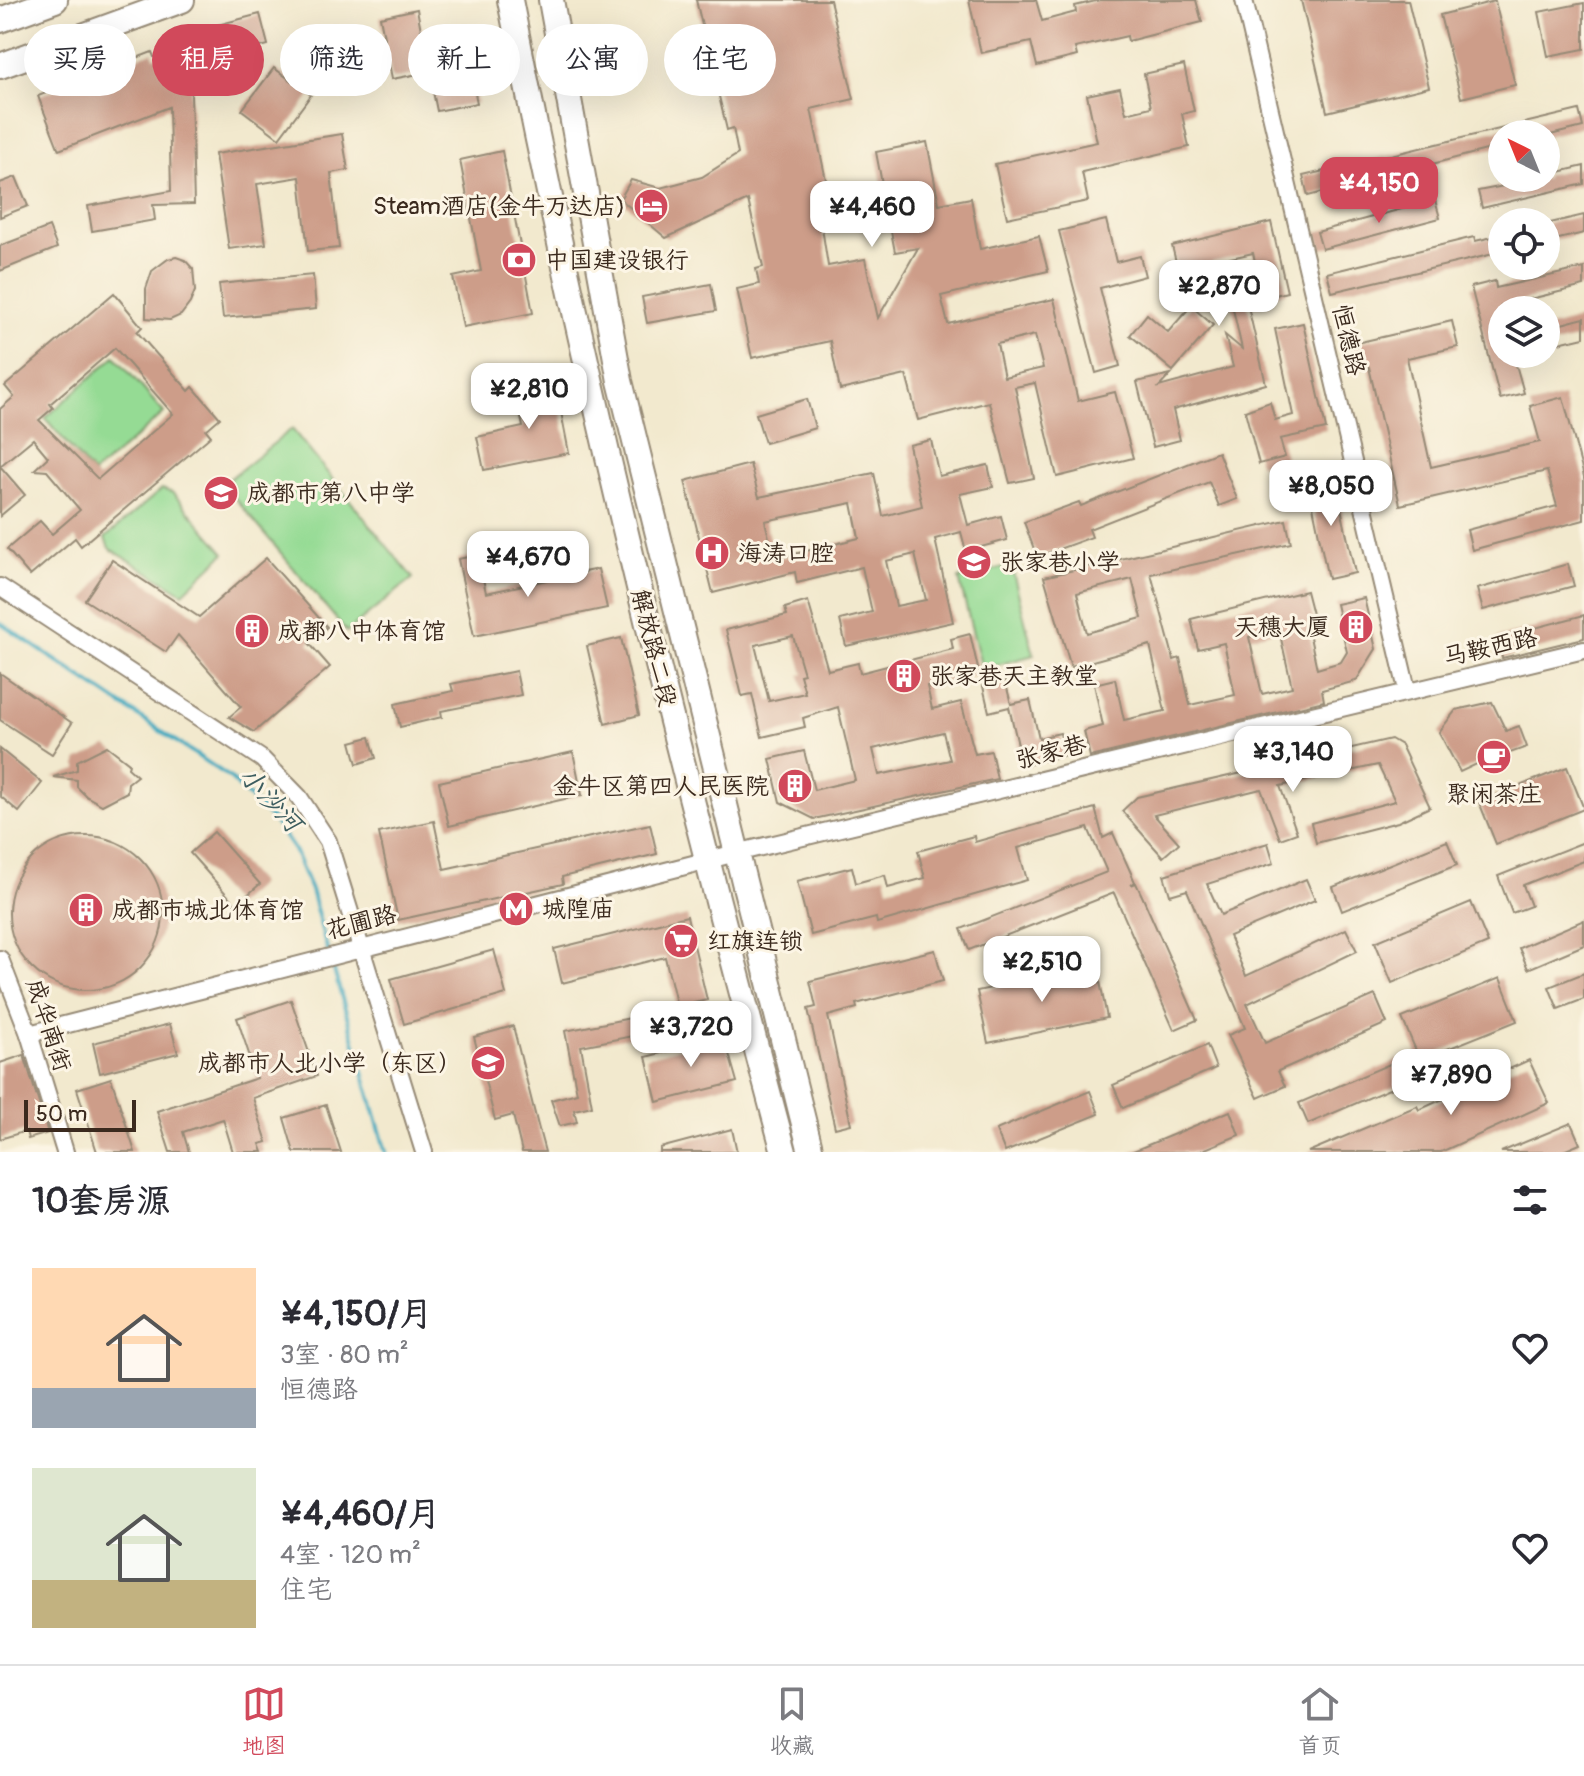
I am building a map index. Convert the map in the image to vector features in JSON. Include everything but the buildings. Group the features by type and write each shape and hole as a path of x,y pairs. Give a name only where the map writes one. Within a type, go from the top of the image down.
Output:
{"main road":[{"path":"0,20 55,0"},
{"path":"0,66 182,0"},
{"name":"解放路二段","path":"510,0 590,389 706,862 784,1152"},
{"name":"解放路二段","path":"551,0 620,381 811,1152"}],"street":[{"name":"恒德路","path":"1244,0 1407,690"},
{"path":"0,587 267,763 299,797 328,841 354,949 424,1152"},
{"name":"马鞍西路","path":"1407,690 1584,650"},
{"name":"张家巷","path":"706,862 1407,690"},
{"name":"花圃路","path":"29,1034 309,960 706,862"},
{"name":"成华南街","path":"0,959 29,1034 65,1152"}],"green space":[{"path":"115,356 164,413 93,474 45,418"},
{"path":"292,429 413,578 347,632 223,484"},
{"path":"162,489 173,493 225,553 183,593 109,548 105,538"},
{"path":"1011,565 1034,655 982,669 959,579"}],"waterway":[{"name":"小沙河","path":"0,623 229,777 274,821 294,850 311,890 328,952"},
{"name":"小沙河","path":"331,960 386,1152"}],"place":[{"name":"Steam酒店(金牛万达店)","path":"651,206"},
{"name":"中国建设银行","path":"519,260"},
{"name":"成都市第八中学","path":"221,493"},
{"name":"海涛口腔","path":"712,553"},
{"name":"张家巷小学","path":"974,562"},
{"name":"天穗大厦","path":"1356,627"},
{"name":"成都八中体育馆","path":"252,631"},
{"name":"张家巷天主教堂","path":"904,676"},
{"name":"聚闲茶庄","path":"1494,757"},
{"name":"金牛区第四人民医院","path":"795,786"},
{"name":"城隍庙","path":"516,909"},
{"name":"成都市城北体育馆","path":"86,910"},
{"name":"红旗连锁","path":"681,941"},
{"name":"成都市人北小学（东区）","path":"488,1063"}]}
